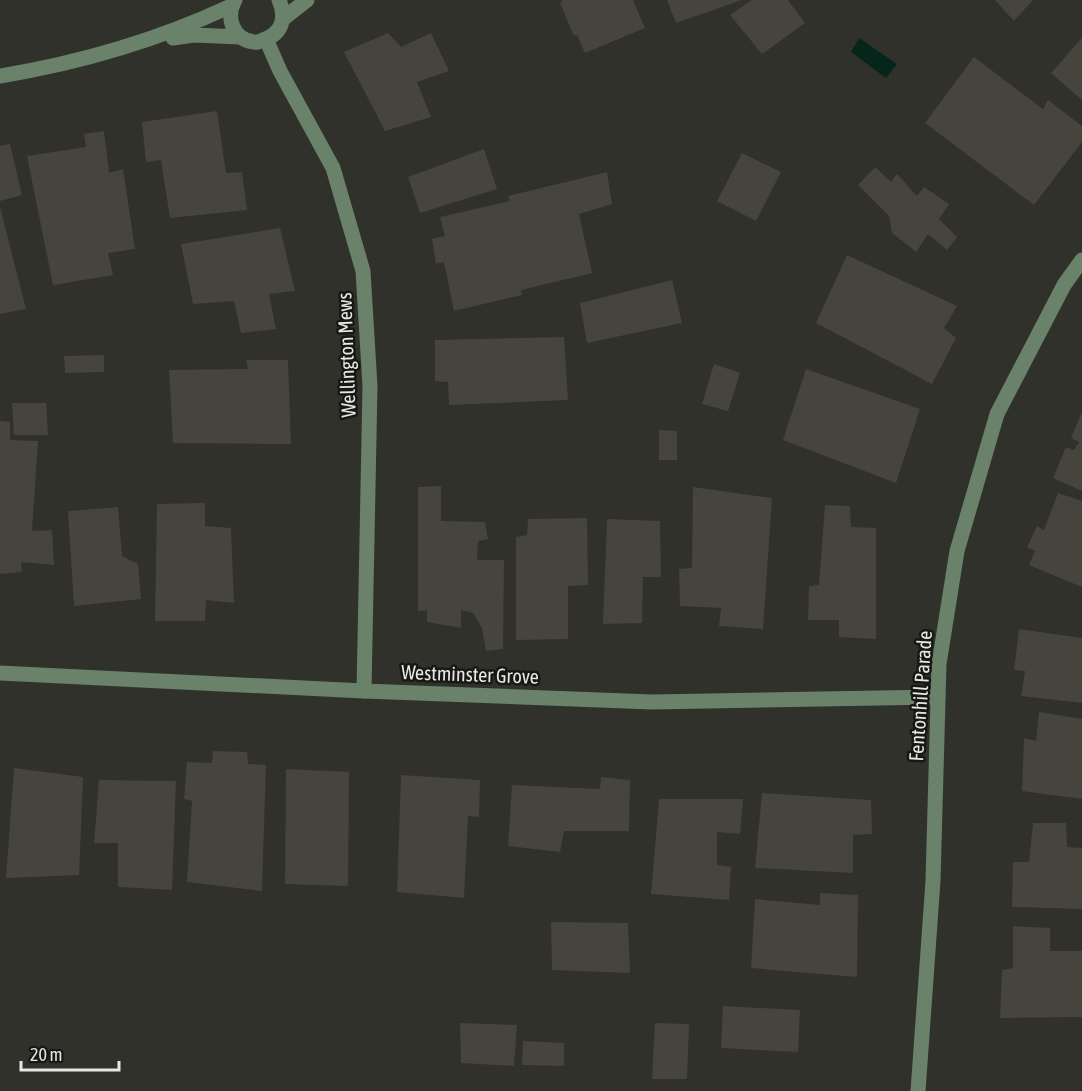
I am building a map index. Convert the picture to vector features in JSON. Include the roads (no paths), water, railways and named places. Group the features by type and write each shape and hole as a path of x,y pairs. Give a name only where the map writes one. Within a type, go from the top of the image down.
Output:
{"street":[{"path":"279,0 284,18"},
{"path":"143,42 194,35 240,37 255,43 272,37 280,29 284,18 307,0"},
{"path":"233,3 230,19 234,30 240,37"},
{"path":"0,76 143,42 193,24 233,3"},
{"name":"Wellington Mews","path":"266,39 280,71 333,168 363,271 370,386 364,691"},
{"name":"Fentonhill Parade","path":"918,1091 933,881 939,664 957,551 997,414 1064,285 1082,260"},
{"name":"Westminster Grove","path":"0,673 364,691 652,702 938,697"}]}
